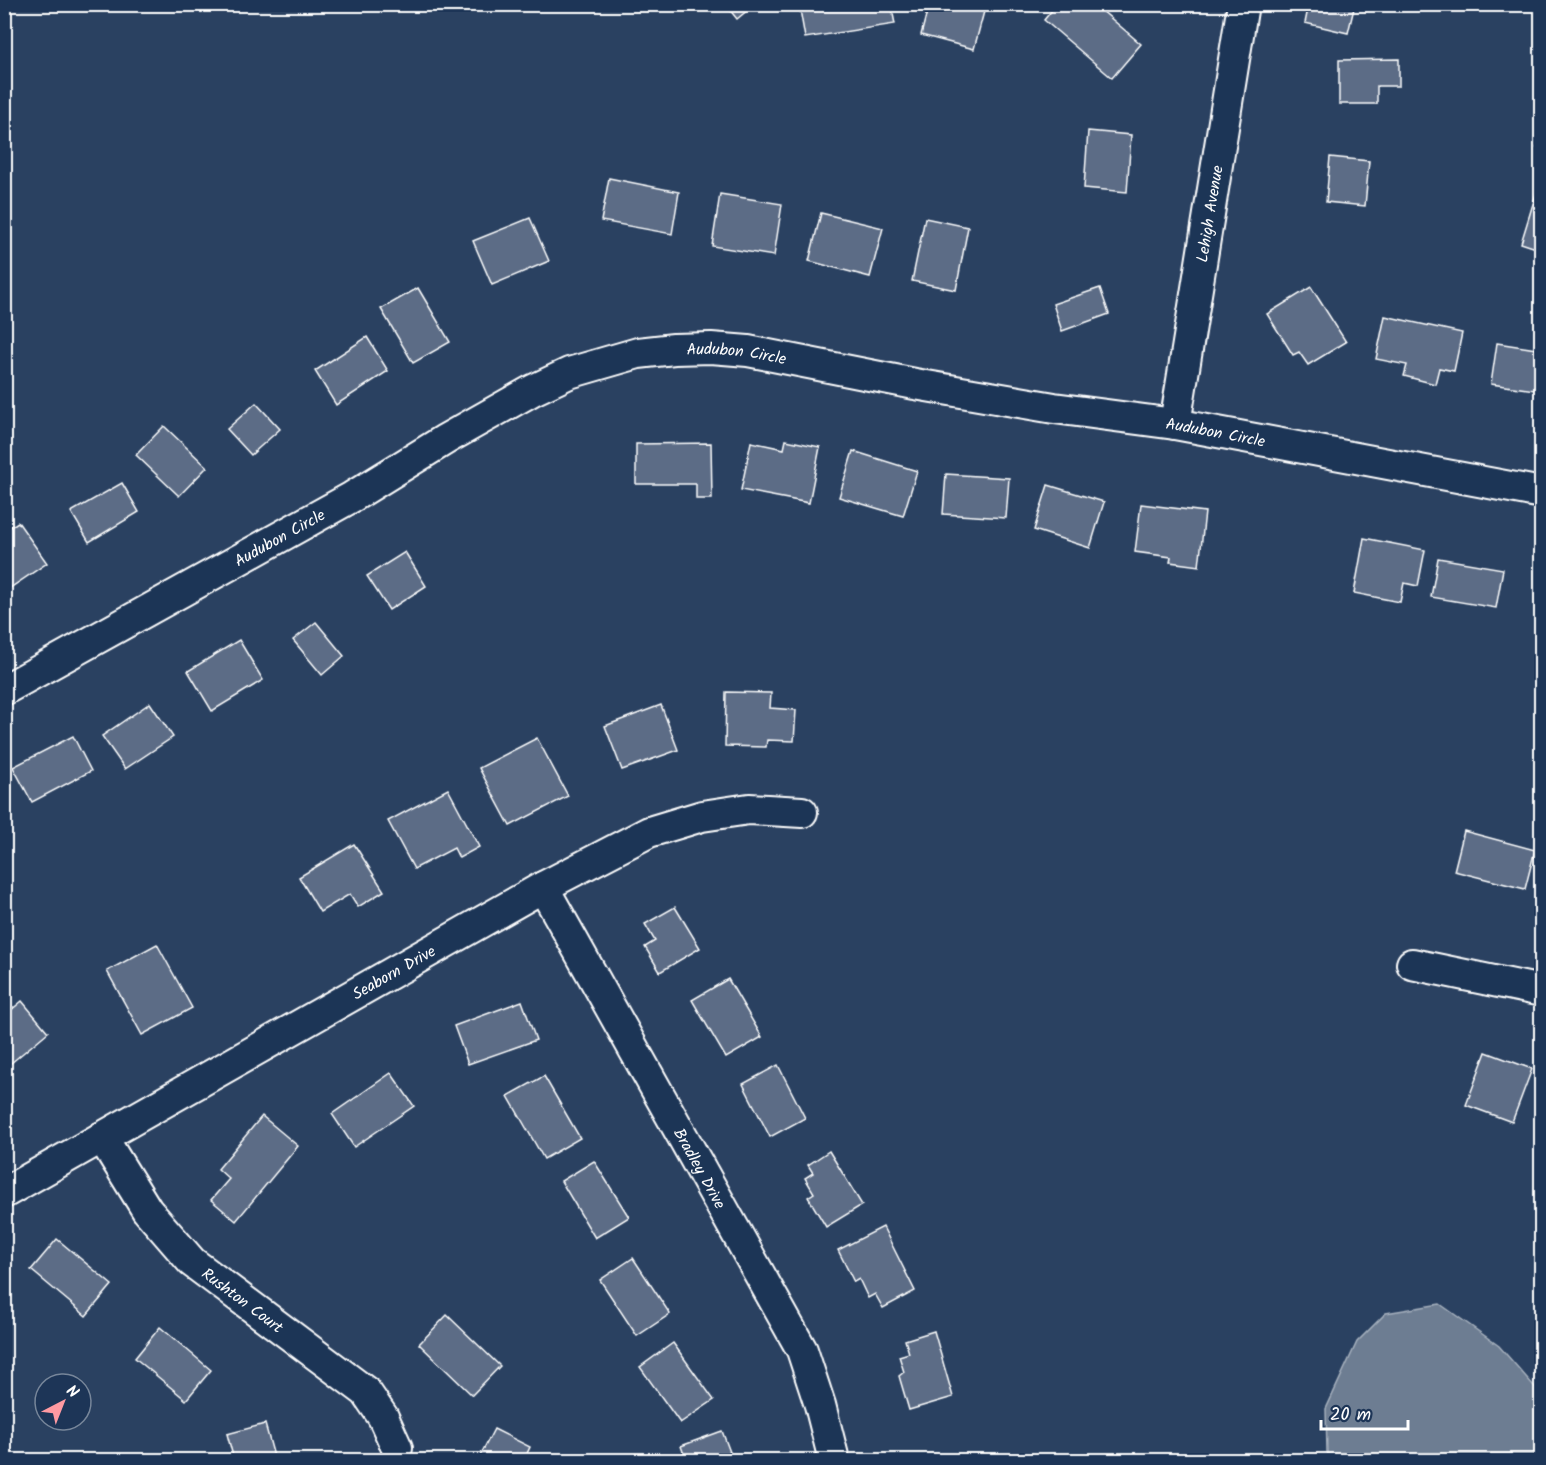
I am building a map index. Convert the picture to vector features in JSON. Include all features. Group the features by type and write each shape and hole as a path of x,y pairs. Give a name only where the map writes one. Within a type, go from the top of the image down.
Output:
{"street":[{"name":"Lehigh Avenue","path":"1175,424 1243,4"},
{"name":"Audubon Circle","path":"4,690 352,497 446,439 533,390 569,373 638,353 702,348 748,351 915,384 1054,408 1175,424 1542,493"},
{"name":"Seaborn Drive","path":"4,1193 543,887 649,832 702,816 749,809 802,812"},
{"name":"Bradley Drive","path":"543,887 802,1350 820,1405 834,1461"},
{"path":"1412,964 1542,992"},
{"name":"Rushton Court","path":"102,1137 147,1210 192,1262 366,1392 383,1417 397,1448"}],"water":[{"path":"1440,1304 1499,1346 1541,1394 1541,1460 1331,1460 1327,1452 1326,1409 1357,1342 1386,1313"}],"building":[{"path":"725,4 755,4 737,19"},
{"path":"799,4 891,4 895,24 805,38"},
{"path":"929,4 986,4 974,49 921,35"},
{"path":"1057,4 1094,4 1141,44 1112,78 1044,20"},
{"path":"1309,4 1355,4 1348,33 1305,23"},
{"path":"1399,59 1399,86 1377,86 1377,104 1339,104 1339,60"},
{"path":"1088,131 1131,135 1127,192 1084,188"},
{"path":"1542,133 1542,148 1537,147"},
{"path":"1330,157 1369,161 1365,206 1326,202"},
{"path":"609,178 679,192 672,234 601,221"},
{"path":"1540,181 1542,181 1542,250 1521,243"},
{"path":"720,194 782,204 774,256 712,246"},
{"path":"4,201 11,207 4,214"},
{"path":"821,213 883,228 870,277 809,261"},
{"path":"530,218 549,261 492,285 473,241"},
{"path":"925,218 968,227 956,290 912,281"},
{"path":"1311,287 1346,342 1308,365 1299,352 1293,355 1267,314"},
{"path":"418,288 450,342 413,363 381,309"},
{"path":"1100,288 1109,314 1062,331 1053,304"},
{"path":"1385,316 1462,333 1454,371 1439,368 1435,384 1404,376 1407,365 1376,359"},
{"path":"367,337 388,371 336,405 315,371"},
{"path":"1497,343 1542,350 1542,391 1491,384"},
{"path":"256,403 280,429 251,455 227,429"},
{"path":"164,426 207,467 179,496 136,455"},
{"path":"786,440 820,447 809,503 741,490 751,442 784,449"},
{"path":"711,443 712,499 696,499 696,484 636,484 636,444"},
{"path":"853,451 917,471 903,516 839,497"},
{"path":"946,474 1009,478 1006,518 943,514"},
{"path":"122,483 139,512 89,542 71,512"},
{"path":"1048,485 1104,502 1090,548 1034,530"},
{"path":"1141,504 1205,512 1199,566 1170,562 1171,557 1135,552"},
{"path":"18,522 47,563 4,592 4,555 8,553 4,548 4,531"},
{"path":"1364,538 1425,550 1418,586 1404,583 1400,602 1354,593"},
{"path":"405,552 426,586 389,610 367,576"},
{"path":"1438,558 1503,569 1496,608 1431,597"},
{"path":"316,622 344,656 322,675 293,640"},
{"path":"239,640 263,680 212,711 188,671"},
{"path":"726,692 771,693 770,708 796,710 794,741 767,740 766,747 725,746"},
{"path":"150,703 173,737 125,769 102,736"},
{"path":"661,705 678,750 622,770 605,726"},
{"path":"73,736 91,771 32,802 13,767"},
{"path":"537,738 568,796 510,826 479,768"},
{"path":"448,789 479,847 459,858 454,848 414,869 388,821"},
{"path":"1464,831 1535,850 1525,889 1454,871"},
{"path":"354,844 384,891 358,907 350,894 320,912 299,877"},
{"path":"675,907 700,948 660,972 645,947 655,941 645,924"},
{"path":"157,944 192,1008 142,1035 107,971"},
{"path":"728,979 762,1037 726,1058 692,1000"},
{"path":"22,1001 48,1032 4,1069 4,1016"},
{"path":"522,1001 536,1040 468,1064 454,1026"},
{"path":"1486,1052 1532,1069 1512,1122 1466,1105"},
{"path":"778,1065 805,1118 770,1137 743,1084"},
{"path":"391,1073 414,1106 354,1147 332,1114"},
{"path":"544,1076 580,1138 544,1159 508,1096"},
{"path":"262,1116 298,1146 236,1221 211,1200 229,1179 218,1169"},
{"path":"829,1151 862,1205 826,1227 808,1197 814,1193 805,1178 813,1173 808,1165"},
{"path":"594,1161 629,1217 595,1238 561,1181"},
{"path":"883,1227 915,1291 883,1308 875,1294 868,1298 859,1279 854,1282 838,1250"},
{"path":"57,1239 112,1285 86,1316 31,1270"},
{"path":"633,1258 670,1314 637,1336 600,1280"},
{"path":"447,1315 500,1366 472,1395 419,1344"},
{"path":"160,1327 211,1370 186,1400 135,1358"},
{"path":"934,1331 953,1397 909,1410 899,1376 904,1372 899,1356 909,1353 905,1340"},
{"path":"673,1343 714,1400 680,1423 640,1367"},
{"path":"265,1424 275,1460 234,1460 227,1434"},
{"path":"494,1429 530,1447 524,1460 478,1460"},
{"path":"722,1431 733,1460 686,1460 681,1446"}]}
